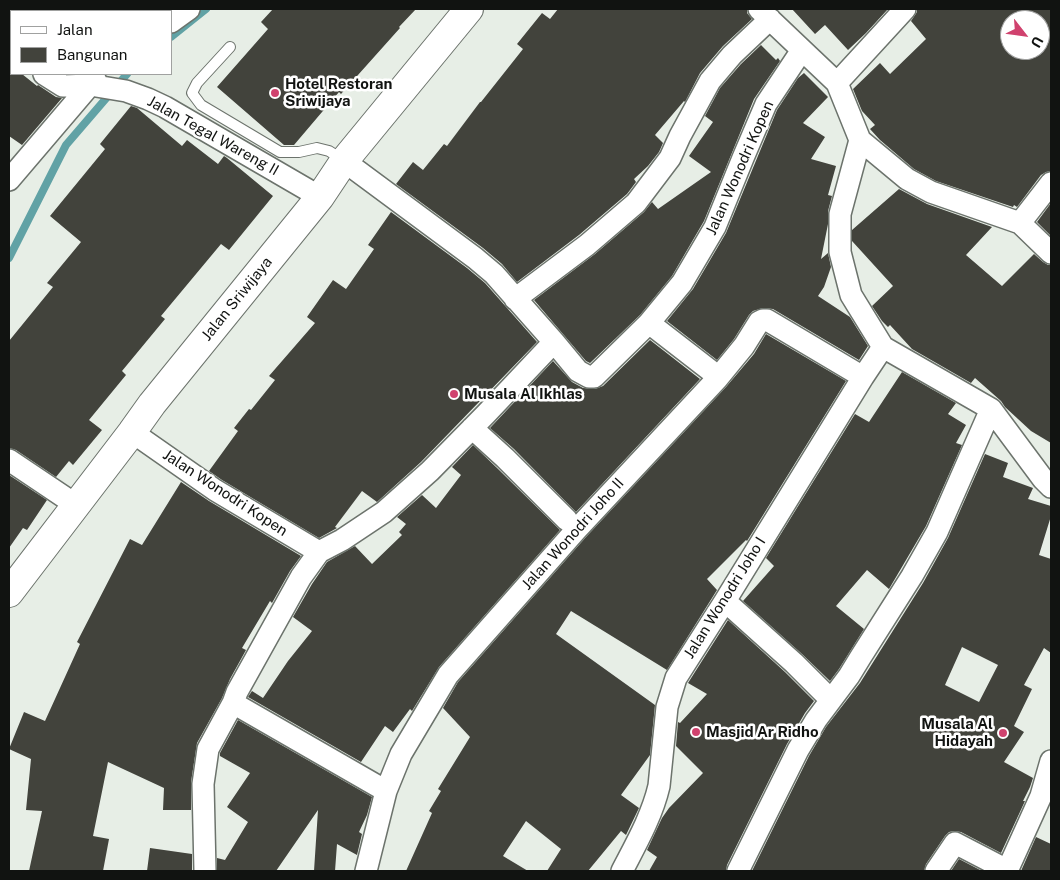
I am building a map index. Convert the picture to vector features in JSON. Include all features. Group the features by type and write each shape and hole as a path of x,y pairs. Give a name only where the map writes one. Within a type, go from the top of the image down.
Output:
{"main road":[{"name":"Jalan Sriwijaya","path":"9,594 152,404 320,197 344,161 469,9"}],"street":[{"path":"172,21 189,9"},
{"path":"837,83 905,9"},
{"path":"515,299 587,245 636,203 670,158 710,81 764,14 837,83 860,140 907,179 931,192 1020,223 1051,253"},
{"name":"Jalan Wonodri Kopen","path":"344,161 494,274 578,371 589,377 594,377 650,323 682,283 715,227 766,104 802,50"},
{"name":"Jalan Tegal Wareng II","path":"46,75 63,86 98,82 166,107 320,197"},
{"path":"9,180 98,82"},
{"path":"860,140 840,214 840,252 851,295 883,347 991,409 1051,487"},
{"path":"1020,223 1051,184"},
{"name":"Jalan Wonodri Joho II","path":"366,871 386,791 400,754 448,675 576,529 717,379 744,346 759,322 768,320 862,377"},
{"path":"650,323 710,371"},
{"path":"205,871 203,784 208,749 237,692 301,577 319,552 342,540 384,512 430,472 554,342"},
{"name":"Jalan Wonodri Joho I","path":"622,871 656,799 667,707 676,678 862,377 883,347"},
{"path":"738,871 798,750 816,720 849,676 933,539 991,409"},
{"path":"472,428 567,520"},
{"name":"Jalan Wonodri Kopen","path":"132,432 215,490 319,552"},
{"path":"9,460 76,505"},
{"path":"725,601 794,663 831,700"},
{"path":"233,703 386,791"},
{"path":"936,871 954,843 1007,871 1041,796 1051,761"}],"lane":[{"path":"230,47 197,83 192,93 201,105 280,152 299,152 317,148 329,151 344,161"}],"building":[{"path":"273,9 416,9 341,94 339,92 294,145 284,145 217,87 268,29 261,22"},
{"path":"558,9 747,9 747,13 752,19 723,46 700,73 685,102 655,135 663,143 659,152 634,179 636,182 627,194 579,235 517,282 502,264 483,248 396,184 413,162 423,170 444,144 447,146 523,49 517,44 542,13 550,19"},
{"path":"792,9 888,9 848,50 825,25 815,34"},
{"path":"917,9 1051,9 1051,171 1041,175 1017,207 936,181 914,169 870,129 875,125 862,111 853,89 880,63 890,74 926,39 911,21"},
{"path":"761,45 776,60 778,58 780,61 754,99 704,221 672,276 640,315 590,363 586,361 534,300 595,254 644,212 652,202 658,209 711,172 689,156 713,122 705,116 720,88"},
{"path":"9,63 10,75 23,75 37,86 56,97 62,98 22,145 9,136"},
{"path":"804,73 828,97 803,123 825,137 811,159 836,166 828,195 832,196 821,259 828,253 831,267 824,287 818,296 850,317 868,346 859,360 773,309 763,308 753,311 749,315 734,339 717,360 667,321 693,289 726,233 777,110 798,78"},
{"path":"131,106 137,108 182,146 187,140 218,164 224,156 273,196 229,250 221,244 161,316 165,319 122,371 126,375 89,420 102,430 73,465 69,461 56,477 16,450 9,448 9,341 53,287 47,283 81,242 50,216 105,149 100,144"},
{"path":"899,189 927,204 992,227 966,255 1002,286 1034,254 1043,262 1051,265 1051,443 1031,431 975,378 971,383 912,349 890,325 888,327 882,321 872,306 893,286 852,241 852,230"},
{"path":"1051,203 1051,236 1037,222"},
{"path":"391,212 485,283 537,342 421,462 377,502 362,491 335,527 337,528 319,538 209,471 238,431 234,428 275,380 269,376 315,323 307,317 333,280 346,289 374,249 368,245"},
{"path":"766,334 846,381 747,541 707,579 717,590 667,670 571,611 556,634 655,705 650,755 621,795 639,808 626,835 621,831 588,871 547,871 561,849 526,821 503,856 528,871 406,871 432,813 429,811 441,791 438,789 470,737 443,708 458,682 586,537 726,387 754,354"},
{"path":"650,340 700,379 576,512 514,449 490,428 553,361 572,382 583,388 595,389 603,386"},
{"path":"902,372 956,403 948,414 966,425 956,443 962,445 926,526 889,589 867,570 836,606 864,629 830,681 743,601 774,566 766,558 855,414 869,422"},
{"path":"473,445 560,530 439,667 412,711 410,709 393,732 385,726 361,762 248,697 252,691 263,698 288,661 312,631 293,617 327,562 355,546 372,564 402,535 399,532 406,524 397,517 422,495 436,508 461,475 452,467"},
{"path":"985,454 1008,463 1003,477 1033,488 1028,499 1051,506 1051,516 1039,555 1051,559 1051,653 1044,648 1024,685 1032,689 1014,726 1024,732 1004,762 1033,778 1023,801 1025,801 1001,853 961,832 954,831 949,832 945,836 926,864 924,871 752,871 809,756 826,727 860,683 923,583 948,538","holes":["962,647 998,665 979,702 945,685"]},
{"path":"9,475 47,500 27,530 23,528 9,548"},
{"path":"181,482 301,556 272,603 270,601 242,648 246,650 197,743 191,782 191,810 163,810 164,788 108,762 93,836 109,839 103,871 29,871 42,811 26,810 31,759 9,749 24,712 45,721 80,644 77,642 130,539 142,545"},
{"path":"728,620 814,701 787,744 727,865 726,871 649,871 657,857 647,850 662,818 669,808 703,773 676,746 678,722 680,723 707,694 688,683"},
{"path":"238,720 372,797 367,815 359,832 362,834 357,855 337,844 335,871 314,871 318,810 276,871 217,871 217,858 225,860 248,822 227,807 250,773 220,756"},
{"path":"1036,837 1051,844 1051,871 1021,871"},
{"path":"150,848 192,854 192,871 147,871"},
{"path":"959,859 982,871 951,871"}],"waterway":[{"path":"172,36 206,9"},
{"path":"9,258 66,145 126,75"}],"place":[{"name":"Hotel Restoran Sriwijaya","path":"275,93"},
{"name":"Musala Al Ikhlas","path":"454,394"},
{"name":"Masjid Ar Ridho","path":"696,732"},
{"name":"Musala Al Hidayah","path":"1003,733"}]}
